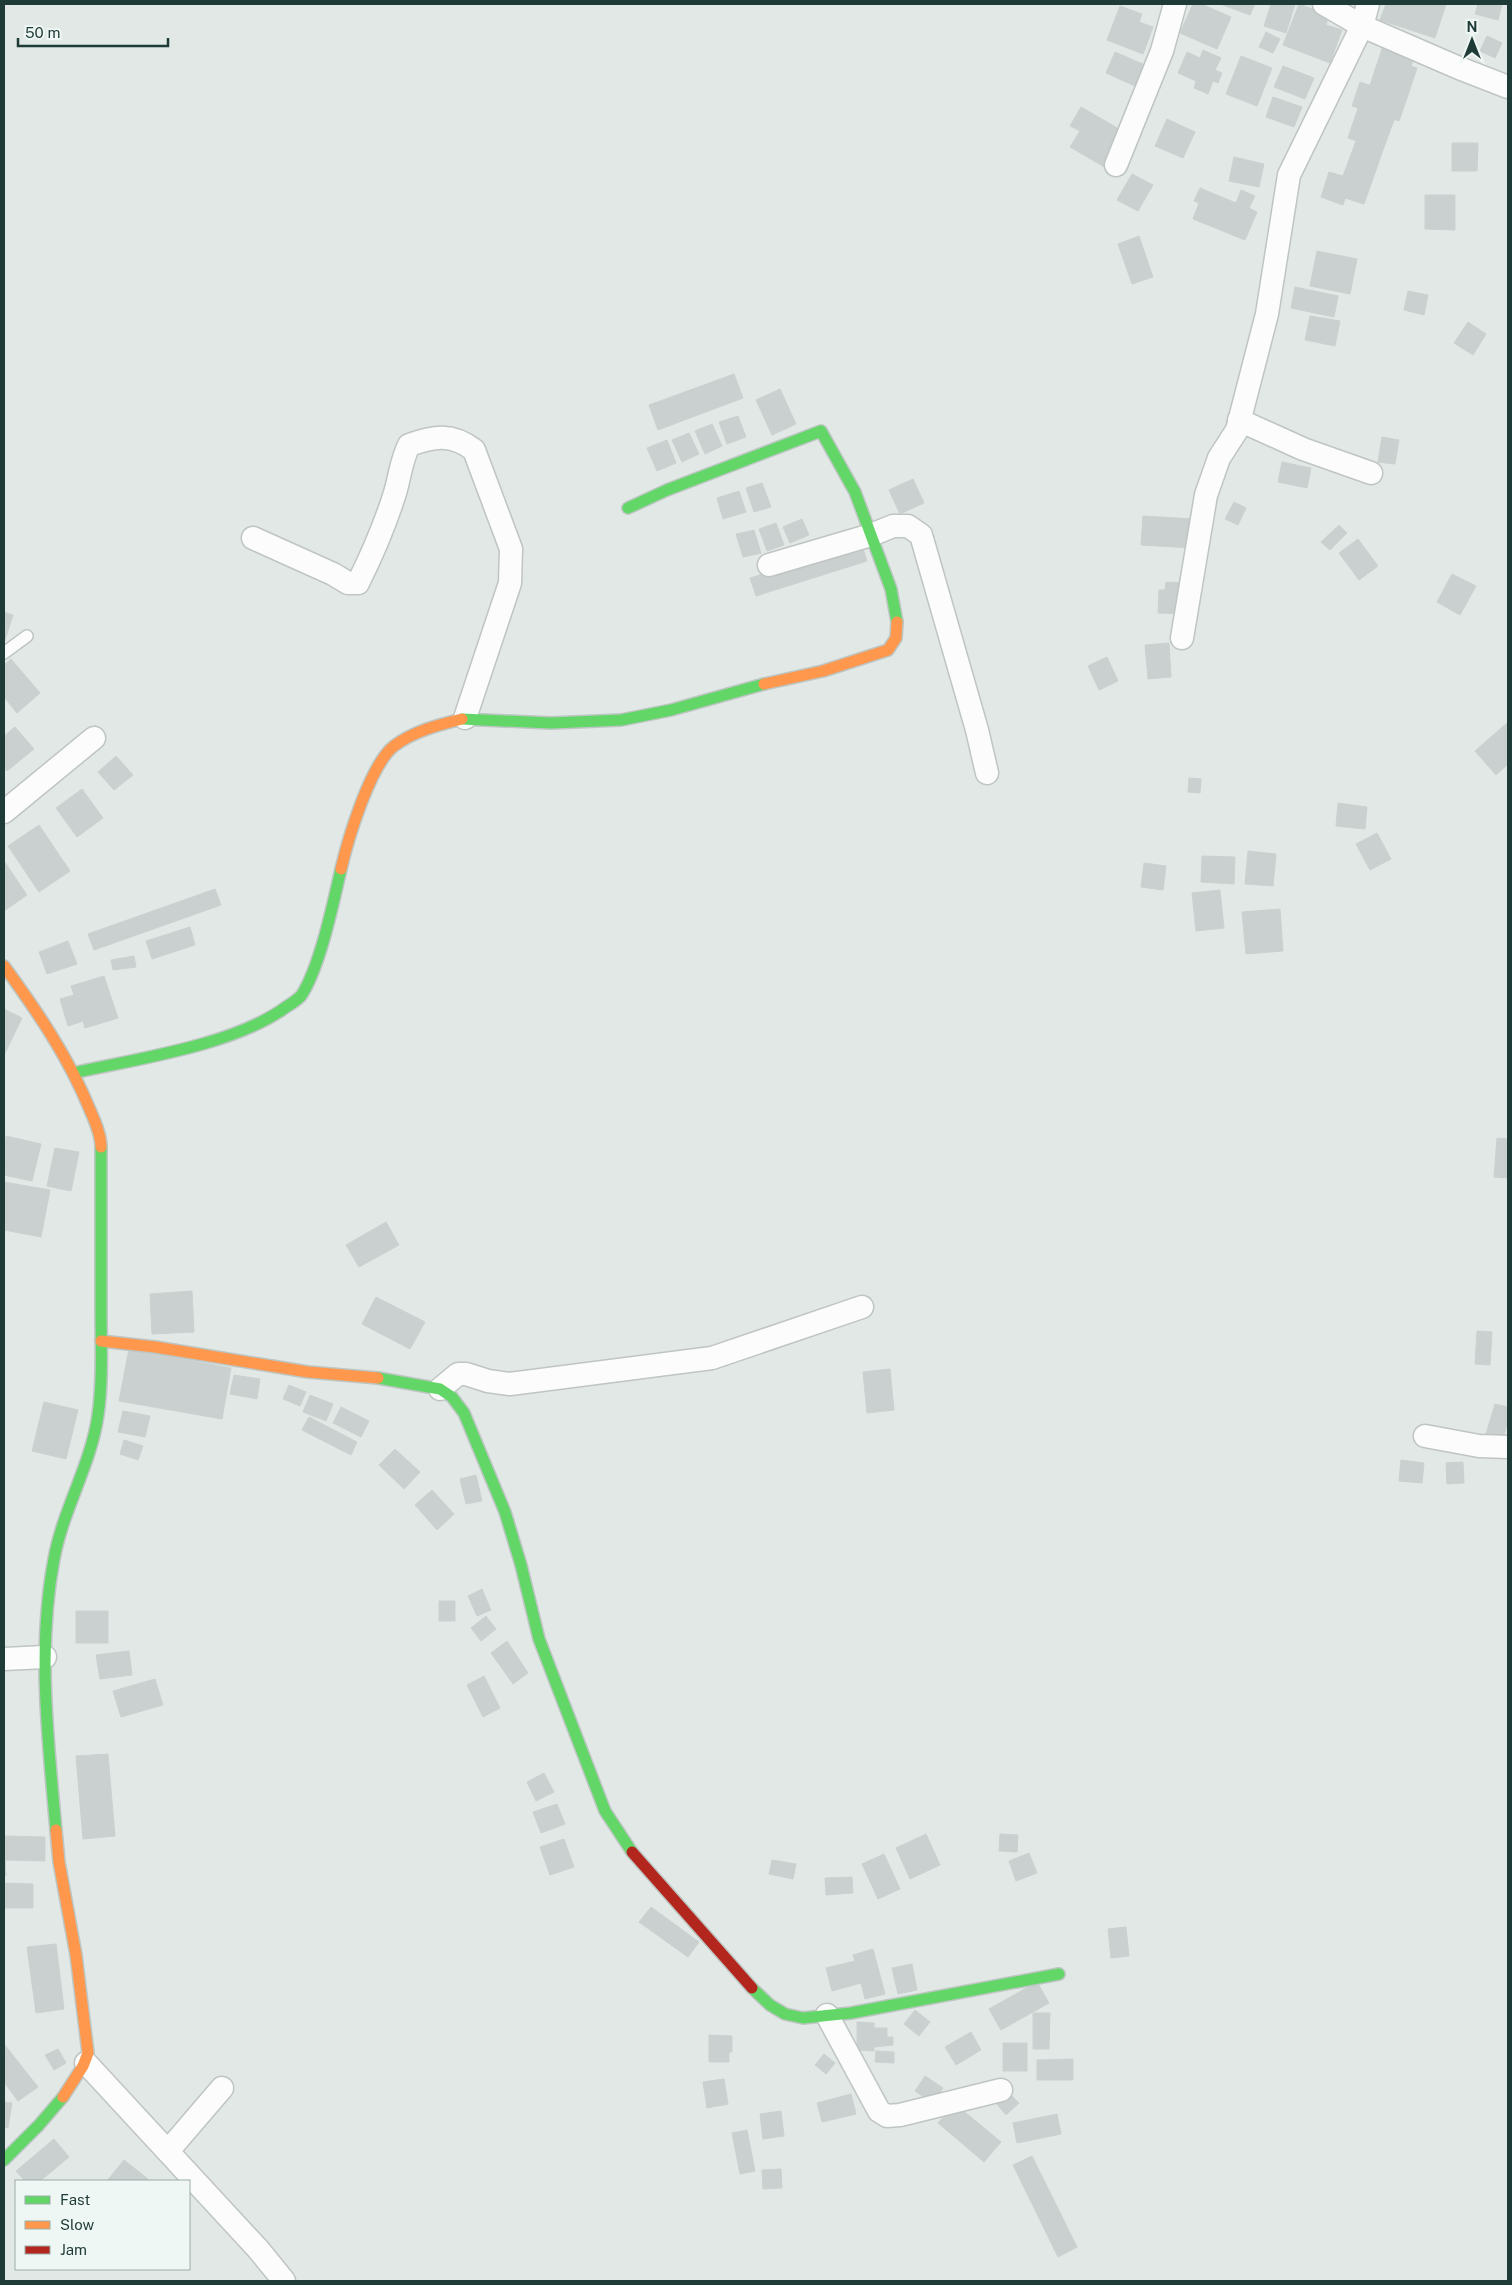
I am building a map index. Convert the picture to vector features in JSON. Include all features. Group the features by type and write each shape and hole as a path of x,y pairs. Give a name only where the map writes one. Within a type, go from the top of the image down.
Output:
{"street":[{"path":"1116,165 1162,51 1175,4"},
{"path":"1324,4 1362,26 1508,87"},
{"path":"1182,638 1206,495 1219,458 1237,430 1267,314 1289,175 1362,26 1368,4"},
{"path":"1239,420 1303,449 1372,473"},
{"path":"73,1073 174,1051 222,1038 273,1017 300,997 312,972 326,927 348,839 374,776 393,747 426,728 465,718 551,723 621,720 671,710 777,680 823,671 888,650 896,638 897,618 892,589 855,492 821,431 667,490 628,508"},
{"path":"253,538 348,582 358,582 380,540 402,459 409,445 428,438 451,438 462,441 474,450 510,549 510,583 465,718"},
{"path":"769,565 871,535 893,526 908,526 921,535 977,730 987,773"},
{"path":"4,812 94,738"},
{"path":"4,967 35,1008 84,1092 95,1119 101,1143 101,1341 98,1416 88,1454 63,1520 54,1559 48,1599 46,1657 47,1723 59,1862 76,1955 88,2053 86,2063 46,2116 4,2160"},
{"path":"440,1389 458,1374 466,1374 488,1382 510,1384 712,1358 862,1307"},
{"path":"101,1341 155,1347 308,1372 369,1376 440,1389 452,1397 464,1413 505,1512 521,1565 539,1639 605,1812 631,1851 750,1987 770,2005 785,2014 803,2018 827,2016 1060,1974"},
{"path":"1425,1436 1479,1446 1508,1446"},
{"path":"4,1659 46,1657"},
{"path":"827,2016 879,2111 888,2116 900,2115 1001,2090"},
{"path":"86,2063 168,2151 284,2281"},
{"path":"168,2151 222,2088"}],"lane":[{"path":"4,653 27,636"}],"building":[{"path":"1193,4 1201,4 1231,17 1217,49 1180,33"},
{"path":"1220,4 1255,4 1250,15"},
{"path":"1271,4 1295,4 1286,33 1264,26"},
{"path":"1299,4 1329,15 1326,25 1342,30 1330,63 1283,45"},
{"path":"1386,4 1446,4 1435,38 1380,20"},
{"path":"1478,4 1502,4 1498,20 1475,14"},
{"path":"1120,6 1142,14 1139,22 1153,27 1143,54 1107,40"},
{"path":"1266,32 1280,39 1273,53 1259,47"},
{"path":"1487,36 1502,43 1495,58 1480,51"},
{"path":"1385,40 1416,51 1411,66 1417,68 1407,98 1370,85"},
{"path":"1203,50 1221,58 1215,70 1222,73 1218,83 1213,81 1208,94 1194,88 1196,81 1178,73 1187,52 1200,58"},
{"path":"1115,52 1145,65 1135,86 1106,73"},
{"path":"1241,56 1272,68 1257,106 1226,94"},
{"path":"1283,66 1314,78 1305,99 1274,87"},
{"path":"1360,82 1407,98 1399,121 1352,106"},
{"path":"1273,97 1302,107 1294,127 1266,117"},
{"path":"1081,107 1126,133 1106,168 1070,147 1080,131 1070,126"},
{"path":"1358,108 1394,120 1383,150 1348,138"},
{"path":"1167,119 1195,132 1183,158 1155,146"},
{"path":"1356,141 1383,150 1364,204 1345,198 1343,205 1321,197 1329,172 1343,176"},
{"path":"1452,143 1478,143 1477,171 1452,171"},
{"path":"1234,157 1264,164 1259,187 1229,181"},
{"path":"1132,174 1153,185 1138,211 1117,200"},
{"path":"1200,188 1236,203 1241,190 1255,196 1249,208 1257,212 1245,240 1193,219 1199,203 1194,201"},
{"path":"1425,195 1455,195 1455,230 1425,229"},
{"path":"1139,236 1153,277 1132,284 1118,244"},
{"path":"1317,251 1357,259 1350,294 1310,286"},
{"path":"1295,287 1338,296 1334,317 1291,308"},
{"path":"1408,291 1428,295 1424,315 1404,310"},
{"path":"1310,316 1340,321 1335,346 1305,340"},
{"path":"1468,322 1486,334 1473,355 1454,343"},
{"path":"734,374 743,398 658,430 649,405"},
{"path":"780,389 796,424 772,435 756,400"},
{"path":"738,416 746,437 727,444 719,422"},
{"path":"712,424 722,446 705,454 695,431"},
{"path":"689,433 699,454 682,462 672,440"},
{"path":"1382,437 1399,440 1395,464 1378,462"},
{"path":"667,440 676,463 657,471 647,448"},
{"path":"1282,462 1311,468 1307,488 1278,482"},
{"path":"913,479 924,503 900,514 889,490"},
{"path":"762,483 771,507 754,512 746,488"},
{"path":"739,491 746,512 723,519 717,498"},
{"path":"1234,502 1246,508 1238,525 1225,519"},
{"path":"1143,516 1194,519 1193,548 1141,545"},
{"path":"802,519 809,535 790,543 783,527"},
{"path":"776,523 784,545 767,551 759,529"},
{"path":"1339,525 1347,533 1330,550 1321,542"},
{"path":"754,530 761,553 743,557 736,534"},
{"path":"1358,539 1378,566 1359,580 1339,553"},
{"path":"861,543 867,561 756,596 750,578"},
{"path":"1452,574 1476,586 1460,615 1437,602"},
{"path":"1166,582 1187,583 1185,614 1158,613 1159,590 1165,590"},
{"path":"4,612 13,615 4,643"},
{"path":"1169,643 1171,677 1148,679 1145,645"},
{"path":"1107,657 1118,681 1099,690 1088,666"},
{"path":"11,659 40,693 17,713 4,697 4,665"},
{"path":"1507,723 1508,764 1496,775 1475,751"},
{"path":"15,727 34,749 7,771 4,768 4,736"},
{"path":"116,756 133,775 114,790 98,772"},
{"path":"1189,778 1201,779 1200,793 1188,792"},
{"path":"82,789 103,818 77,837 56,808"},
{"path":"1338,803 1367,807 1365,829 1336,826"},
{"path":"39,825 70,871 39,892 8,846"},
{"path":"1377,833 1391,859 1370,870 1356,844"},
{"path":"1248,851 1276,854 1273,886 1245,884"},
{"path":"1202,856 1235,857 1234,884 1201,882"},
{"path":"4,861 27,895 4,911"},
{"path":"1144,863 1166,866 1163,890 1141,887"},
{"path":"215,889 221,905 94,950 88,934"},
{"path":"1220,890 1224,928 1196,931 1192,893"},
{"path":"1280,909 1283,951 1246,954 1242,912"},
{"path":"190,927 195,945 152,959 146,941"},
{"path":"68,941 77,964 47,974 39,952"},
{"path":"134,956 136,967 113,970 111,960"},
{"path":"104,976 118,1018 85,1028 83,1021 68,1026 60,999 74,995 71,986"},
{"path":"4,1009 22,1018 4,1055"},
{"path":"6,1136 41,1144 32,1181 4,1175"},
{"path":"1497,1138 1508,1139 1508,1178 1494,1177"},
{"path":"55,1148 79,1152 71,1191 47,1186"},
{"path":"4,1182 50,1190 41,1237 4,1230"},
{"path":"386,1222 399,1245 359,1267 346,1245"},
{"path":"192,1291 194,1332 152,1334 150,1294"},
{"path":"376,1297 425,1322 410,1349 362,1324"},
{"path":"1477,1331 1492,1332 1490,1365 1475,1364"},
{"path":"129,1349 231,1368 222,1419 119,1401"},
{"path":"890,1369 894,1410 867,1413 863,1372"},
{"path":"234,1375 260,1379 257,1399 230,1394"},
{"path":"289,1385 306,1392 300,1406 283,1399"},
{"path":"310,1395 333,1404 326,1421 303,1412"},
{"path":"44,1402 78,1410 66,1459 32,1451"},
{"path":"1495,1404 1508,1407 1508,1421 1503,1439 1486,1434"},
{"path":"341,1407 369,1421 361,1437 333,1423"},
{"path":"123,1411 150,1416 145,1437 118,1432"},
{"path":"309,1417 357,1442 351,1455 302,1430"},
{"path":"124,1440 143,1446 138,1460 120,1454"},
{"path":"395,1449 420,1472 404,1489 379,1465"},
{"path":"1401,1460 1424,1463 1422,1483 1399,1481"},
{"path":"1463,1462 1464,1483 1447,1484 1446,1463"},
{"path":"476,1475 482,1501 466,1504 460,1479"},
{"path":"432,1490 454,1514 437,1530 415,1505"},
{"path":"482,1589 491,1610 477,1616 468,1596"},
{"path":"439,1601 455,1601 455,1621 439,1621"},
{"path":"76,1611 108,1611 108,1643 76,1643"},
{"path":"486,1616 496,1629 481,1641 471,1628"},
{"path":"507,1641 528,1673 513,1684 491,1653"},
{"path":"129,1651 132,1675 100,1679 96,1655"},
{"path":"484,1676 500,1708 483,1717 467,1685"},
{"path":"155,1679 163,1705 121,1717 113,1691"},
{"path":"108,1754 113,1813 81,1816 76,1756"},
{"path":"544,1773 554,1792 536,1801 527,1782"},
{"path":"557,1804 565,1824 541,1833 533,1812"},
{"path":"113,1813 115,1836 83,1839 81,1816"},
{"path":"926,1834 940,1865 910,1879 896,1848"},
{"path":"1000,1834 1018,1835 1017,1852 999,1851"},
{"path":"4,1836 45,1837 45,1861 5,1860 6,1876 4,1876"},
{"path":"564,1839 574,1867 550,1875 540,1847"},
{"path":"1029,1853 1037,1873 1016,1881 1009,1861"},
{"path":"884,1854 900,1889 878,1899 862,1864"},
{"path":"772,1860 796,1864 793,1879 769,1874"},
{"path":"852,1877 853,1893 826,1895 825,1878"},
{"path":"4,1883 33,1884 33,1908 4,1908"},
{"path":"651,1907 699,1942 688,1957 639,1922"},
{"path":"1126,1927 1129,1956 1111,1958 1108,1929"},
{"path":"56,1944 64,2009 36,2013 27,1947"},
{"path":"873,1949 885,1994 865,1999 861,1983 832,1991 826,1968 855,1961 853,1955"},
{"path":"912,1964 917,1990 898,1994 892,1968"},
{"path":"1037,1982 1049,2003 1001,2030 989,2009"},
{"path":"915,2010 930,2022 919,2036 904,2024"},
{"path":"1033,2013 1050,2013 1049,2049 1033,2049"},
{"path":"857,2022 874,2023 874,2028 887,2028 887,2037 893,2037 893,2045 874,2047 874,2051 857,2050"},
{"path":"971,2032 981,2050 956,2065 945,2047"},
{"path":"709,2035 732,2036 732,2052 729,2052 729,2062 709,2062"},
{"path":"1003,2043 1027,2043 1027,2071 1003,2071"},
{"path":"4,2044 38,2087 18,2101 4,2082"},
{"path":"58,2049 66,2063 54,2070 45,2055"},
{"path":"876,2051 894,2052 894,2063 875,2062"},
{"path":"824,2054 835,2063 826,2074 815,2065"},
{"path":"1073,2059 1073,2080 1037,2080 1037,2060"},
{"path":"925,2076 943,2088 933,2103 915,2091"},
{"path":"724,2079 728,2104 707,2108 703,2082"},
{"path":"1008,2092 1019,2103 1006,2115 996,2103"},
{"path":"851,2094 856,2114 822,2122 817,2103"},
{"path":"4,2102 12,2103 8,2128 4,2127"},
{"path":"955,2104 1001,2142 984,2162 938,2123"},
{"path":"781,2111 784,2136 763,2139 760,2114"},
{"path":"1057,2114 1061,2134 1017,2143 1013,2123"},
{"path":"747,2130 755,2171 740,2174 732,2133"},
{"path":"54,2139 69,2157 41,2180 24,2180 16,2171"},
{"path":"1032,2156 1077,2247 1058,2257 1013,2165"},
{"path":"124,2160 148,2179 147,2180 108,2180"},
{"path":"781,2169 782,2188 763,2189 762,2170"}],"traffic: fast":[{"path":"628,508 667,490 821,431 855,492 891,589 897,622"},
{"path":"462,719 551,723 621,720 671,710 764,684"},
{"path":"73,1073 155,1056 213,1041 265,1020 296,1000 301,996 308,984 320,952 341,869"},
{"path":"56,1830 47,1728 46,1626 49,1593 58,1541 89,1452 100,1402 101,1147"},
{"path":"378,1378 440,1389 452,1397 464,1413 505,1512 521,1565 539,1639 605,1811 632,1852"},
{"path":"752,1988 770,2005 785,2014 803,2018 851,2013 1059,1974"},
{"path":"4,2160 39,2125 63,2097"}],"traffic: slow":[{"path":"764,684 823,671 888,650 896,638 897,622"},
{"path":"341,869 361,803 385,756 394,746 418,732 462,719"},
{"path":"4,966 62,1053 96,1123 101,1147"},
{"path":"101,1341 155,1347 308,1372 378,1378"},
{"path":"56,1830 59,1862 76,1955 88,2053 83,2066 63,2097"}],"traffic: jam":[{"path":"632,1852 752,1988"}]}
